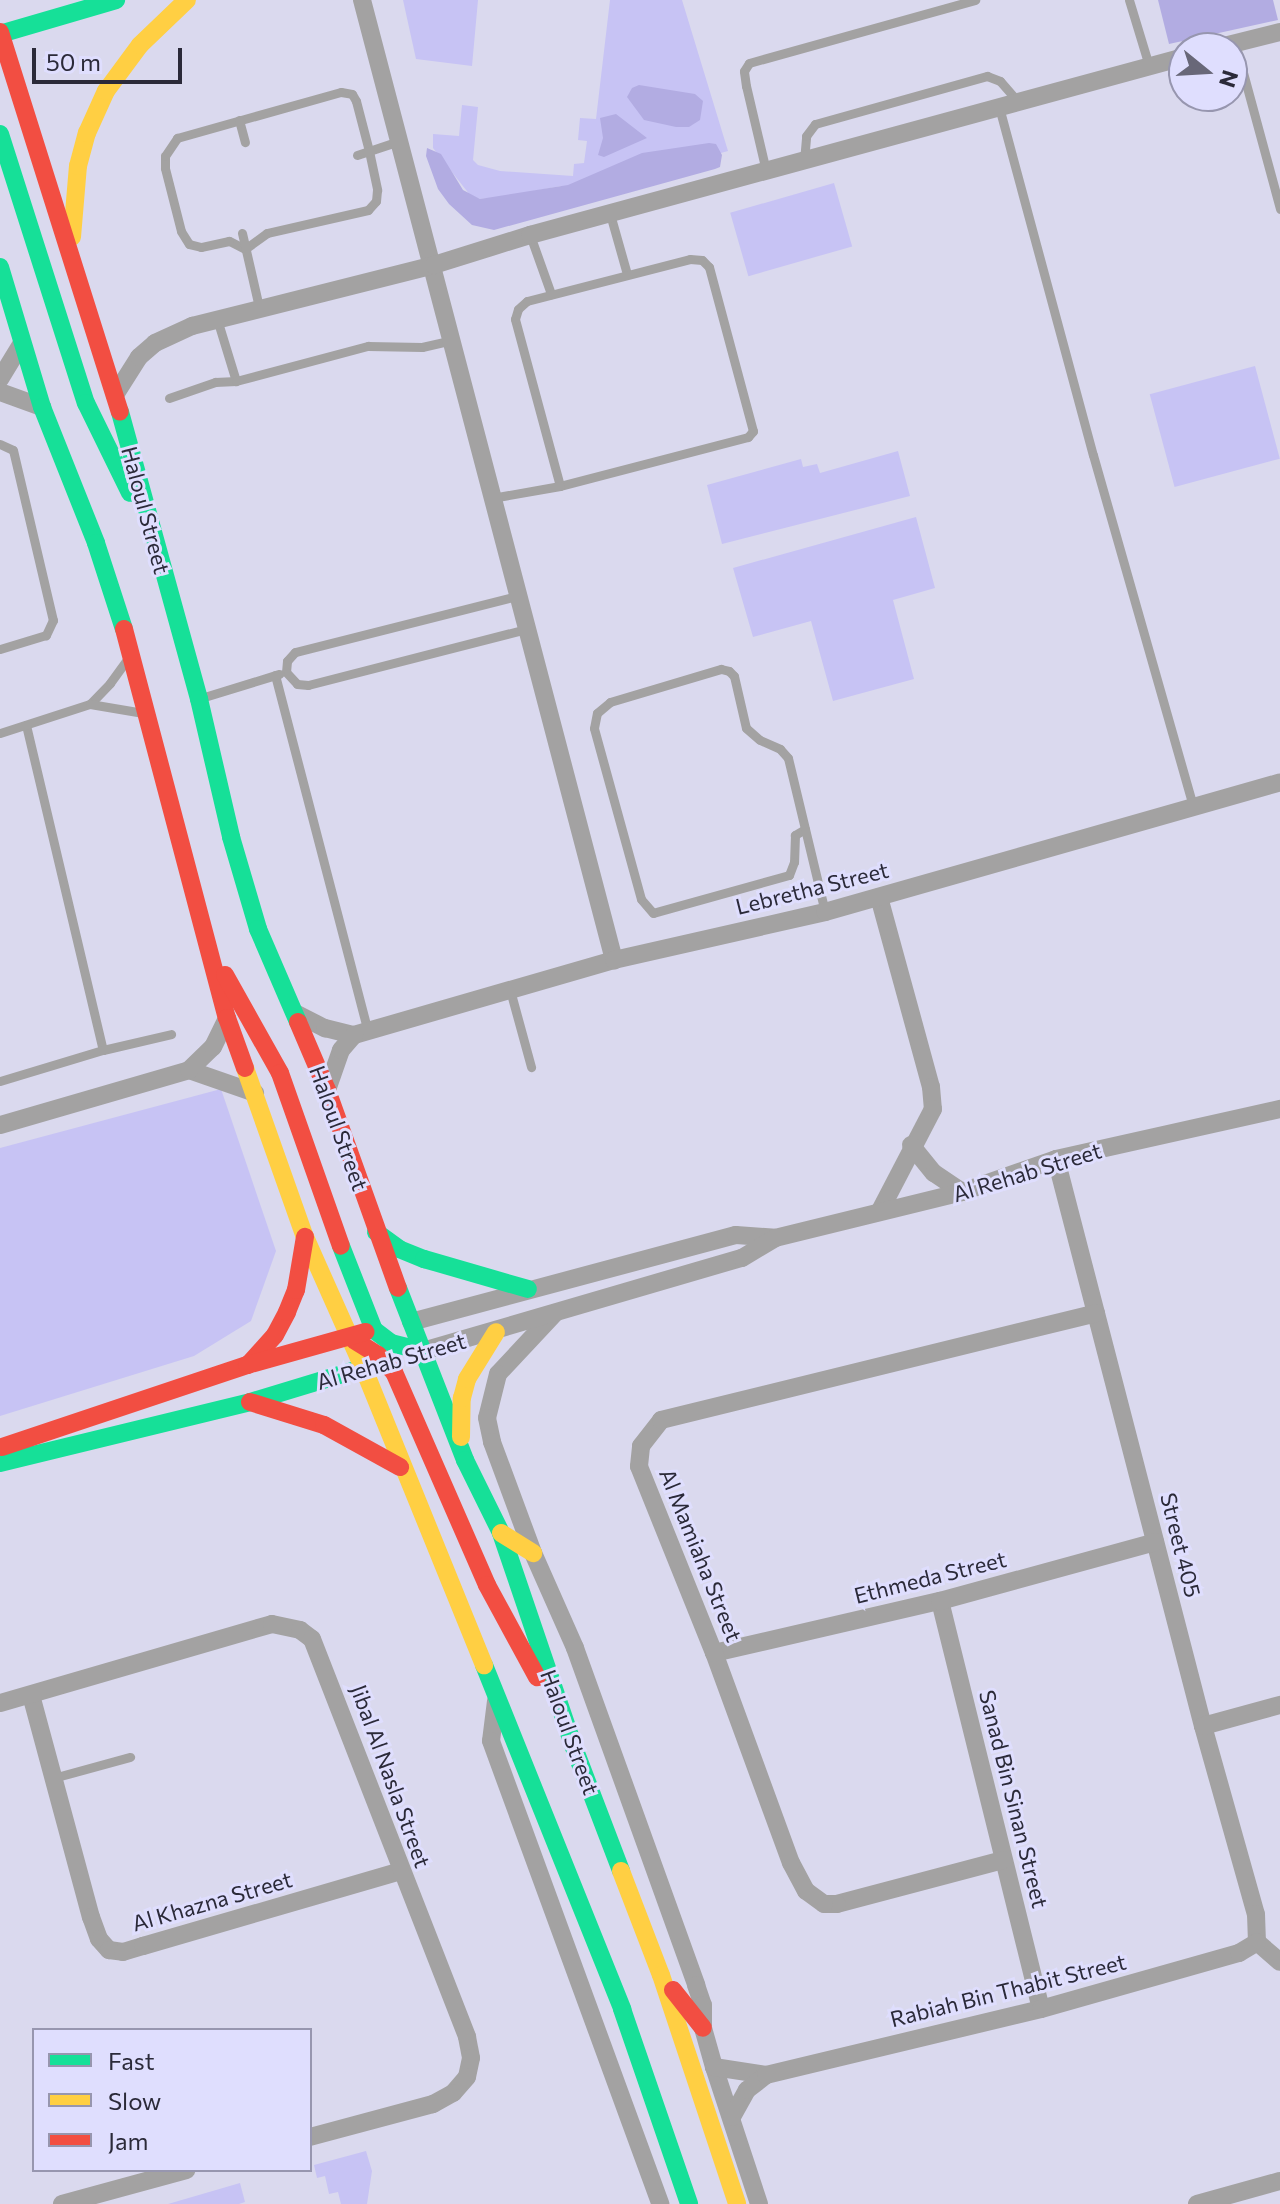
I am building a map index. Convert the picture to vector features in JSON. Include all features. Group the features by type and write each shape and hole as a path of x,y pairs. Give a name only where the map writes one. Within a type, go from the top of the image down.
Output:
{"main road":[{"path":"0,33 116,0"},
{"path":"71,261 72,210 87,133 118,71 187,0"},
{"name":"Haloul Street","path":"0,33 115,395 199,699 231,837 258,929 327,1090 376,1232 465,1460 501,1533 573,1745 661,1975 737,2204"},
{"path":"0,134 86,403 156,547"},
{"path":"0,267 42,407 96,543 131,652 227,1018 305,1237 363,1367 400,1467 622,2009 689,2204"},
{"path":"207,941 280,1073 353,1282 374,1330 391,1343 423,1351"},
{"path":"376,1232 399,1249 424,1259 528,1289"},
{"path":"247,1365 275,1335 287,1312 296,1290 305,1237"},
{"name":"Al Rehab Street","path":"0,1448 247,1365 348,1336 411,1322"},
{"path":"465,1460 460,1436 462,1398 476,1360 496,1332"},
{"path":"348,1336 385,1361 401,1386 487,1585 573,1745"},
{"name":"Al Rehab Street","path":"0,1463 250,1402 423,1351"},
{"path":"250,1402 324,1425 400,1467"},
{"path":"501,1533 533,1553"},
{"path":"661,1975 703,2028"}],"street":[{"path":"362,0 614,960"},
{"path":"1248,40 1280,32"},
{"path":"115,395 139,357 172,333 259,307 434,265 530,235 1168,61"},
{"path":"0,379 22,343"},
{"path":"0,392 42,407"},
{"name":"Lebretha Street","path":"361,1033 614,960 825,912 1280,782"},
{"path":"879,897 931,1087 933,1109 927,1125 911,1145 880,1211"},
{"path":"295,1013 325,1028 361,1033"},
{"path":"0,1125 189,1070 213,1047 227,1018"},
{"path":"327,1090 341,1050 361,1033"},
{"path":"189,1070 255,1093"},
{"name":"Al Rehab Street","path":"423,1351 742,1258 775,1238 962,1192 1056,1159 1279,1115"},
{"path":"911,1145 934,1173 962,1192"},
{"name":"Street 405","path":"1056,1159 1203,1726 1256,1914 1257,1942"},
{"name":"Al Rehab Street","path":"411,1322 736,1235 775,1238"},
{"name":"Haloul Street","path":"555,1313 498,1374 487,1418 500,1472 575,1648 692,1972 703,2005 703,2028 714,2067 759,2204"},
{"name":"Al Mamiaha Street","path":"1003,1860 852,1901 824,1904 812,1899 791,1863 714,1653 639,1466 642,1440 661,1420 1096,1313"},
{"name":"Ethmeda Street","path":"714,1653 940,1601 1155,1542"},
{"name":"Sanad Bin Sinan Street","path":"940,1601 1041,2009"},
{"name":"Jibal Al Nasla Street","path":"0,1703 272,1624 300,1630 312,1639 467,2037 471,2058 467,2077 453,2093 433,2104 312,2136"},
{"name":"Al Khazna Street","path":"31,1695 91,1917 99,1939 109,1950 133,1949 401,1871"},
{"path":"496,1701 491,1741 660,2204"},
{"path":"1203,1726 1280,1705"},
{"path":"1257,1942 1280,1960"},
{"name":"Rabiah Bin Thabit Street","path":"714,2067 766,2075 1041,2009 1239,1953 1257,1942"},
{"path":"732,2117 747,2090 766,2075"},
{"path":"62,2204 115,2197 181,2172"},
{"path":"1197,2204 1280,2181"}],"lane":[{"path":"766,171 746,86 744,71 749,63 975,0"},
{"path":"1129,0 1149,66"},
{"path":"804,161 806,136 815,124 987,76 1000,81 1018,102"},
{"path":"1248,91 1280,209"},
{"path":"347,92 356,101 377,190 376,201 368,210 267,233 245,249 229,241 201,247 189,244 181,231 165,168 165,156 177,138 347,92"},
{"path":"999,107 1093,455 1193,806"},
{"path":"239,120 245,142"},
{"path":"357,155 399,141"},
{"path":"610,214 627,274"},
{"path":"242,233 259,307"},
{"path":"530,235 551,294"},
{"path":"492,498 560,486 748,437 753,431 709,267 702,260 690,259 551,294 527,301 518,309 515,319 560,486"},
{"path":"217,319 236,381"},
{"path":"169,398 215,382 236,381 368,346 422,347 453,340"},
{"path":"0,444 13,450 53,620 46,635 0,649"},
{"path":"286,672 290,656 300,650 517,596"},
{"path":"286,672 297,684 308,685 526,629"},
{"path":"90,704 110,683 131,652"},
{"path":"805,829 795,835 794,862 789,875 653,913 641,899 594,728 597,713 610,702 721,669 729,671 734,676 746,728 786,754 805,829 825,912"},
{"path":"199,699 286,672"},
{"path":"275,675 361,1033"},
{"path":"0,733 90,704 148,714"},
{"path":"26,725 103,1050"},
{"path":"510,990 531,1067"},
{"path":"0,1081 103,1050 171,1034"},
{"path":"53,1778 130,1757"}],"shaded area":[{"path":"403,0 478,0 472,66 416,59"},
{"path":"610,0 682,0 728,151 560,198 561,186 501,197 480,199 470,195 433,148 433,134 459,136 462,105 478,107 473,160 478,165 500,171 573,176 574,164 584,163 587,141 578,140 580,118 596,119"},
{"path":"1158,0 1273,0 1278,20 1224,32 1168,32 1168,40"},
{"path":"639,85 695,94 703,101 700,120 689,127 676,127 644,120 627,97 632,88"},
{"path":"616,114 647,138 604,157 598,155 603,138 600,118"},
{"path":"716,144 722,155 720,167 494,230 472,225 449,204 438,189 426,156 427,148 441,154 463,190 480,199 568,185 642,153"},
{"path":"834,183 852,246 748,276 730,213"},
{"path":"1255,366 1280,459 1175,487 1150,394"},
{"path":"898,451 910,496 722,544 707,485 801,459 803,467 817,464 820,473"},
{"path":"916,517 935,588 893,600 914,679 833,701 811,621 753,637 733,568"},
{"path":"221,1089 276,1251 251,1321 194,1356 0,1416 0,1148"},
{"path":"366,2151 372,2171 367,2204 341,2204 338,2192 329,2194 325,2176 317,2178 314,2165"},
{"path":"240,2183 245,2202 239,2204 168,2204"}],"traffic: fast":[{"path":"0,34 116,0"},
{"path":"0,134 86,403 130,493"},
{"path":"0,267 42,407 96,543 124,629"},
{"path":"120,412 199,699 231,837 258,929 298,1022"},
{"path":"376,1232 399,1249 424,1259 528,1289"},
{"path":"341,1246 374,1330 391,1343 423,1351"},
{"path":"398,1288 465,1460 501,1533 573,1745 621,1871"},
{"path":"0,1463 250,1402 379,1363"},
{"path":"484,1665 622,2009 689,2204"}],"traffic: slow":[{"path":"72,237 78,166 87,133 106,91 140,45 187,0"},
{"path":"245,1068 305,1237 363,1367 484,1665"},
{"path":"461,1437 462,1398 467,1379 496,1332"},
{"path":"501,1533 533,1553"},
{"path":"621,1871 661,1975 737,2204"}],"traffic: jam":[{"path":"0,32 120,412"},
{"path":"124,629 227,1018 245,1068"},
{"path":"225,975 280,1073 341,1246"},
{"path":"298,1022 327,1090 398,1288"},
{"path":"248,1365 275,1335 287,1312 296,1290 305,1237"},
{"path":"2,1447 247,1365 365,1332"},
{"path":"354,1340 378,1355 394,1372 487,1585 537,1677"},
{"path":"250,1402 324,1425 400,1467"},
{"path":"673,1990 703,2028"}]}
